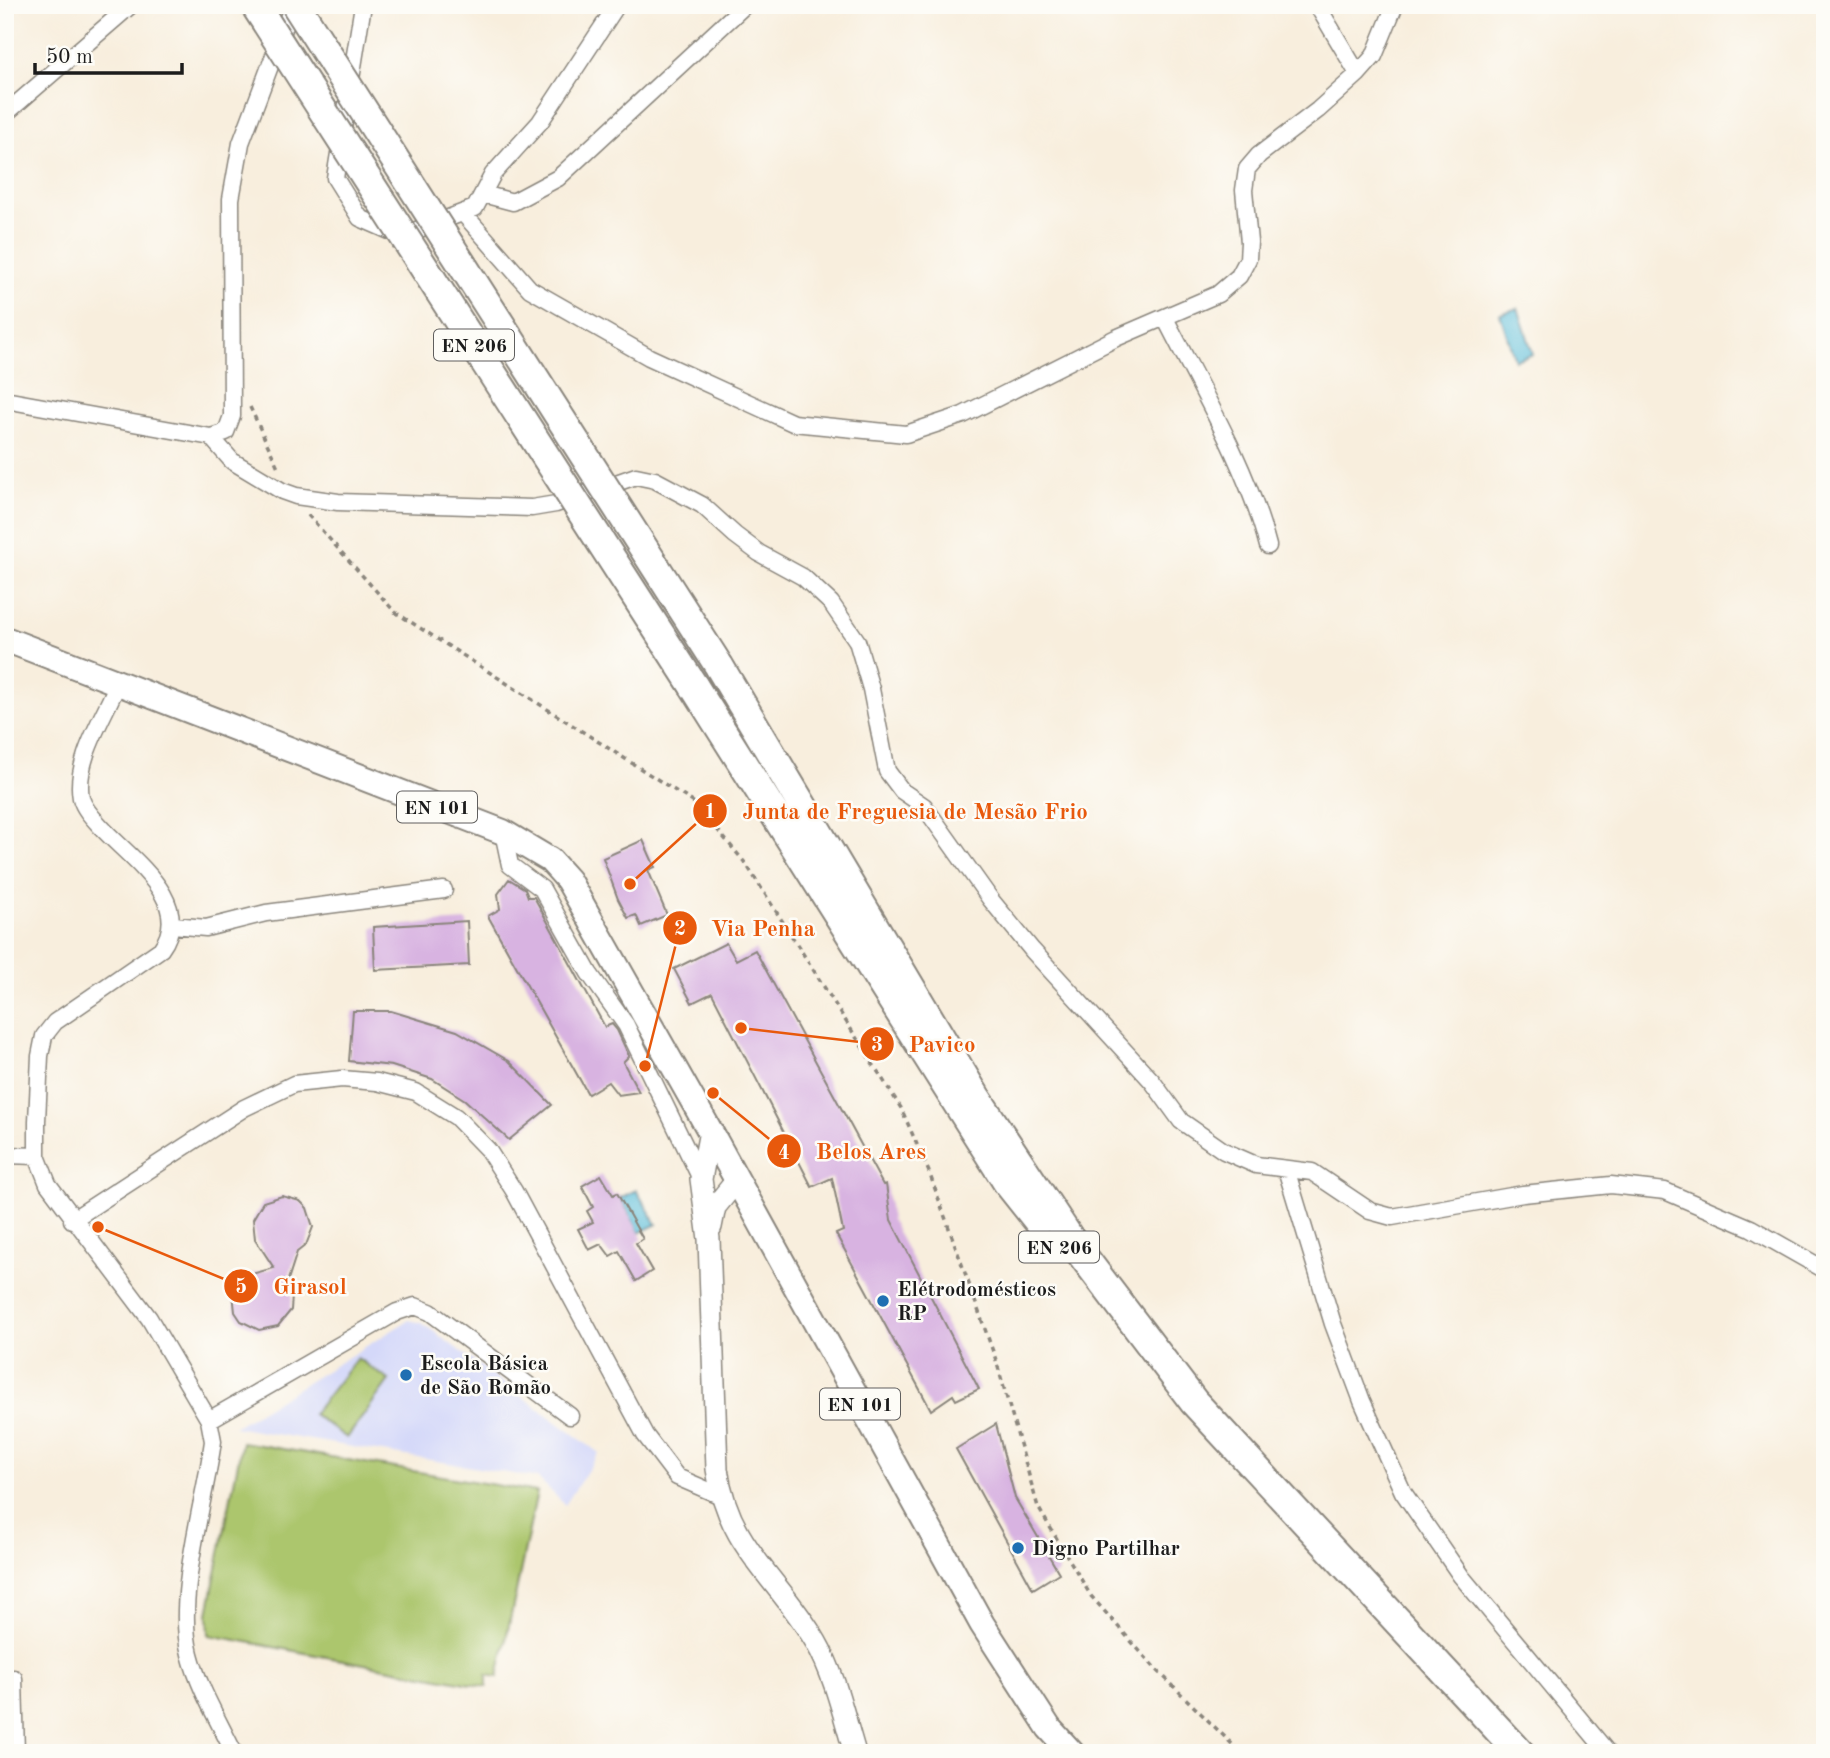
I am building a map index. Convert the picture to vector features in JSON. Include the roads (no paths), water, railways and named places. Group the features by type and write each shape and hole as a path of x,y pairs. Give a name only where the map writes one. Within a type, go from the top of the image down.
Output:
{"highway":[{"name":"EN 206","path":"255,5 693,685 1007,1181 1202,1429 1500,1753"},
{"name":"EN 206","path":"294,5 719,666 976,1097 1070,1239 1194,1402 1520,1753"}],"main road":[{"name":"EN 101","path":"5,639 503,832 550,860 568,880 710,1131 982,1624 1049,1728 1072,1753"}],"street":[{"path":"5,114 131,5"},
{"path":"5,400 211,437 226,432 232,416 231,199 241,143 294,5"},
{"path":"363,5 335,178 360,218 401,236 475,208 493,174 540,121 617,5"},
{"path":"483,194 513,202 558,178 745,5"},
{"path":"1317,5 1358,74"},
{"path":"463,213 530,289 649,357 793,423 906,435 963,415 1116,338 1218,294 1239,276 1248,259 1250,242 1244,190 1247,169 1259,155 1318,110 1358,74 1374,55 1395,5"},
{"path":"1165,318 1223,432 1260,516 1268,545"},
{"path":"211,437 232,461 282,491 296,496 338,502 532,508 556,504 636,476 655,480 702,505 735,535 759,553 803,577 831,603 857,641 871,689 887,771 902,791 924,806 991,900 1032,950 1152,1081 1181,1121 1224,1152 1256,1164 1312,1172 1370,1211 1392,1217 1523,1194 1611,1185 1665,1191 1751,1228 1825,1270"},
{"path":"118,683 80,773 82,801 90,815 161,890 172,907 173,925 170,937 162,949 55,1022 44,1036 40,1056 37,1156 48,1184 72,1220 149,1318 209,1420 213,1441 185,1623 190,1654 200,1682 234,1753"},
{"path":"503,832 510,865 542,889 589,973 626,1025 715,1207"},
{"path":"173,925 206,928 266,913 444,890"},
{"path":"72,1220 244,1108 294,1084 342,1079 377,1082 416,1092 456,1117 488,1150 514,1191 645,1435 677,1478 721,1496"},
{"path":"710,1131 701,1179 709,1239 717,1469 721,1496 741,1543 791,1602 818,1646 855,1753"},
{"path":"5,1155 37,1156"},
{"path":"1286,1169 1333,1324 1362,1401 1403,1492 1461,1576 1608,1753"},
{"path":"709,1239 715,1207 737,1180"},
{"path":"715,1207 752,1208"},
{"path":"209,1420 397,1312 415,1306 430,1312 570,1416"},
{"path":"13,1678 16,1753"}],"water":[{"path":"1518,308 1533,354 1515,360 1500,314"},
{"path":"636,1190 657,1224 639,1233 620,1198"}],"place":[{"name":"Junta de Freguesia de Mesão Frio","path":"630,884"},
{"name":"Pavico","path":"741,1028"},
{"name":"Via Penha","path":"645,1066"},
{"name":"Belos Ares","path":"713,1093"},
{"name":"Girasol","path":"98,1227"},
{"name":"Elétrodomésticos RP","path":"883,1301"},
{"name":"Escola Básica de São Romão","path":"406,1375"},
{"name":"Digno Partilhar","path":"1018,1548"}]}
